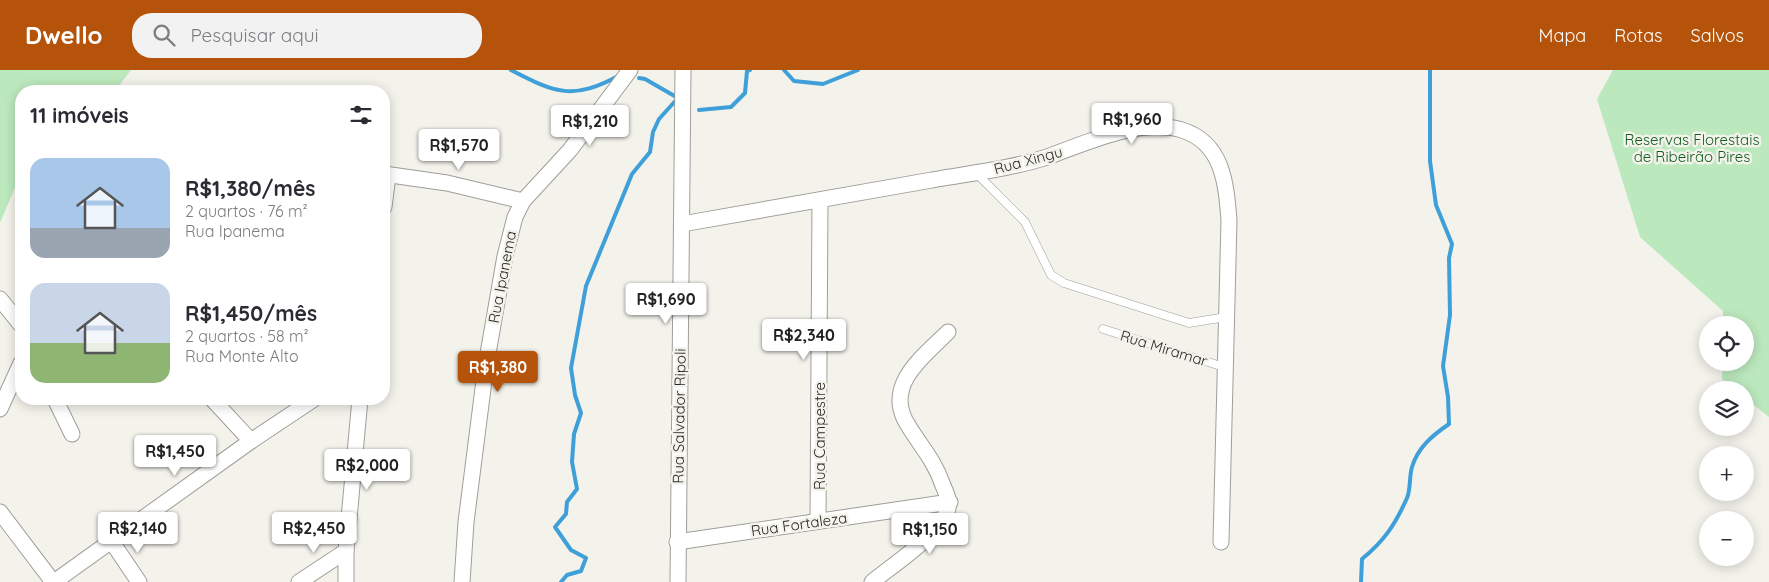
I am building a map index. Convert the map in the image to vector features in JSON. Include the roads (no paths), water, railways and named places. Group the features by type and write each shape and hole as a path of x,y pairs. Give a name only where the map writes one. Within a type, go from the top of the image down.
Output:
{"street":[{"name":"Rua Ipanema","path":"462,582 466,522 486,364 508,241 515,217 524,201 570,150 630,70"},
{"name":"Rua Salvador Ripoli","path":"678,582 683,70"},
{"name":"Rua Xingu","path":"682,224 820,201 974,172 1004,169 1029,163 1123,131 1160,126 1194,135 1207,144 1219,162 1226,184 1229,220 1221,542"},
{"path":"390,176 447,183 524,201"},
{"name":"Rua Campestre","path":"818,521 820,201"},
{"path":"0,299 15,318"},
{"path":"872,582 934,532 947,512 950,502 936,466 906,421 901,410 901,401 904,379 914,364 948,332"},
{"path":"0,409 15,376"},
{"path":"58,405 72,434"},
{"path":"218,405 251,440"},
{"path":"0,512 54,582 251,440 305,405"},
{"path":"346,582 346,551 359,405"},
{"name":"Rua Fortaleza","path":"677,542 950,502"},
{"path":"112,542 139,582"},
{"path":"299,582 346,551"}],"lane":[{"path":"974,172 1025,222 1051,275 1064,283 1189,323 1226,317"},
{"name":"Rua Miramar","path":"1103,329 1224,367"}],"waterway":[{"path":"511,70 552,89 564,91 589,88 620,75"},
{"path":"699,110 731,107 745,93 747,71 750,70"},
{"path":"784,70 794,81 823,84 858,70"},
{"path":"1361,582 1362,559 1383,539 1398,516 1407,498 1412,467 1418,453 1432,437 1449,424 1448,397 1443,366 1450,315 1449,258 1452,244 1436,205 1430,161 1430,70"},
{"path":"561,582 567,575 581,571 586,558 571,550 555,527 566,514 567,502 577,489 572,462 574,434 581,413 575,395 571,368 586,286 632,174 650,152 653,132 659,119 678,98 645,79 639,78"}],"park label":[{"name":"Reservas Florestais de Ribeirão Pires","path":"1692,148"}]}
